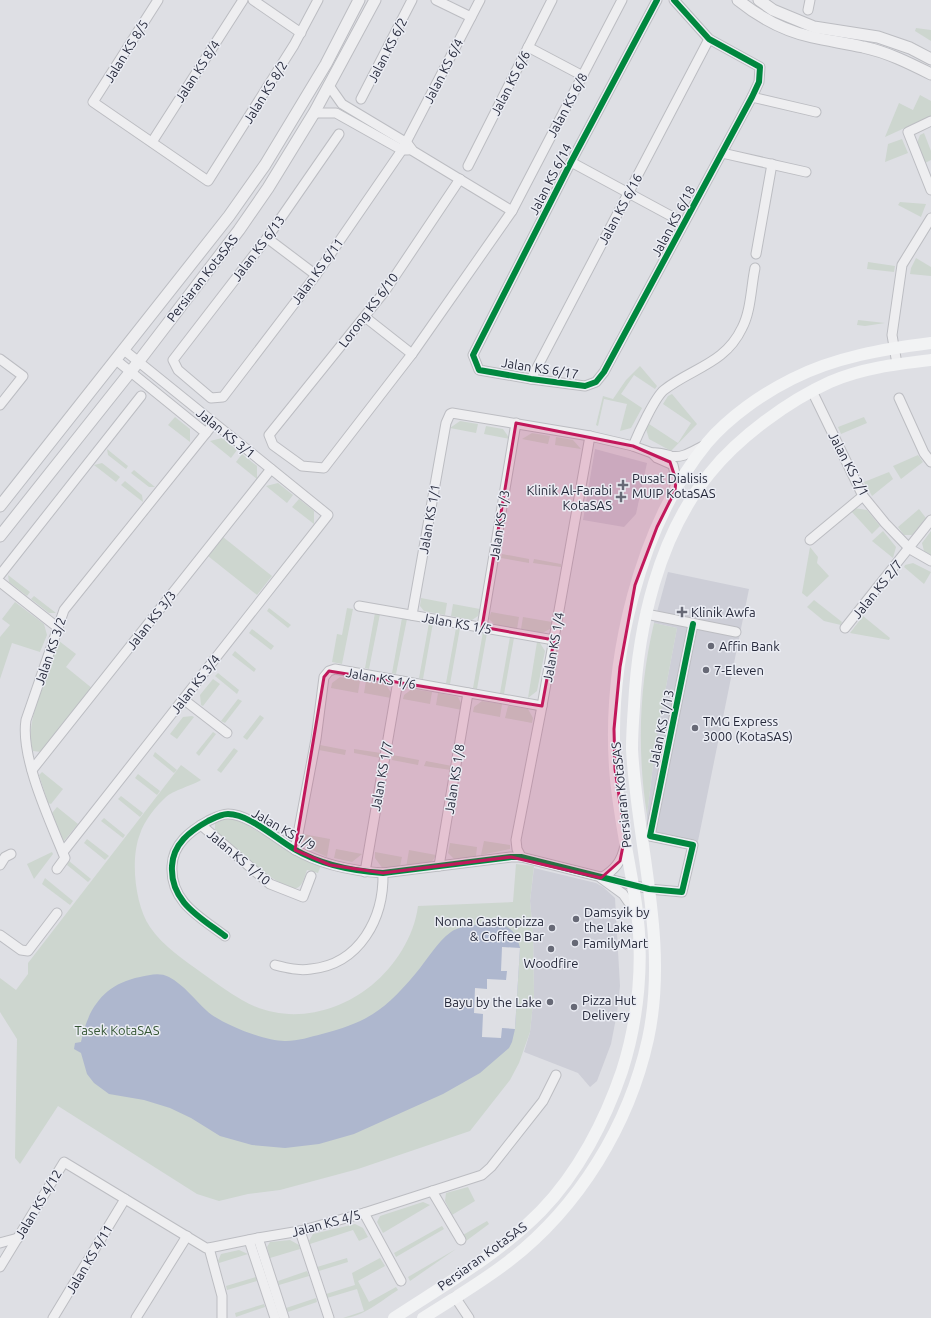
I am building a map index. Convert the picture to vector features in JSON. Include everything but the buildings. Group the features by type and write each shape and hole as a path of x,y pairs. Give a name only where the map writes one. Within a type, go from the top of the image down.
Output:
{"main road":[{"name":"Persiaran KotaSAS","path":"394,1318 489,1255 532,1220 556,1194 582,1155 612,1096 622,1069 631,1036 640,968 637,914 615,769 615,707 629,610 639,573 656,527 675,491 707,443 744,410 792,379 818,367 843,359 894,348 931,343"},
{"name":"Persiaran KotaSAS","path":"423,1318 506,1264 549,1226 597,1162 617,1127 632,1091 642,1060 650,1024 654,964 649,889 632,747 636,667 646,614 655,580 677,526 688,505 709,473 723,458 770,418 812,391 846,376 897,364 931,360"}],"street":[{"name":"Jalan KS 8/5","path":"152,142 93,102 158,0"},
{"name":"Jalan KS 8/4","path":"152,142 243,0"},
{"path":"253,0 301,33"},
{"name":"Jalan KS 8/2","path":"152,142 208,181 301,33 318,0"},
{"name":"Persiaran KotaSAS","path":"0,506 229,216 265,165 326,64 359,0"},
{"name":"Persiaran KotaSAS","path":"0,536 139,361 239,230 268,188 330,87 375,0"},
{"name":"Jalan KS 6/2","path":"361,100 412,0"},
{"path":"436,0 471,17"},
{"name":"Jalan KS 6/4","path":"404,146 480,0"},
{"name":"Jalan KS 6/6","path":"468,166 552,0"},
{"name":"Jalan KS 6/8","path":"269,435 273,446 302,466 324,468 412,354 512,211 622,0"},
{"name":"Jalan KS 6/14","path":"479,370 473,355 571,162 657,0"},
{"path":"674,0 709,39"},
{"path":"738,0 766,19 788,29 810,37 863,47 886,54 931,74"},
{"path":"759,0 773,10 814,28 878,37 910,48 931,59"},
{"path":"808,10 810,0"},
{"name":"Jalan KS 6/18","path":"596,382 604,372 759,82 760,67 709,39"},
{"name":"Jalan KS 6/16","path":"531,380 709,39"},
{"path":"528,47 582,76"},
{"path":"330,87 342,104 404,146"},
{"path":"752,97 816,112"},
{"path":"314,113 336,113 404,146 512,211"},
{"path":"931,122 908,132 931,190"},
{"name":"Jalan KS 6/13","path":"222,397 211,398 178,370 173,360 267,238 339,134"},
{"name":"Jalan KS 6/11","path":"222,397 316,275 404,146"},
{"path":"722,153 806,172"},
{"path":"571,162 684,223"},
{"path":"756,254 772,164"},
{"name":"Lorong KS 6/10","path":"269,435 385,291 460,179"},
{"path":"897,364 892,328 902,265 931,218"},
{"path":"267,238 316,275"},
{"path":"633,446 640,428 663,391 713,362 726,351 742,329 755,268"},
{"path":"364,317 412,354"},
{"name":"Jalan KS 3/1","path":"124,350 328,515"},
{"path":"0,359 22,376 0,405"},
{"name":"Jalan KS 3/1","path":"116,360 206,433"},
{"name":"Jalan KS 6/17","path":"479,370 531,380 585,386 596,382"},
{"name":"Jalan KS 2/1","path":"812,391 864,496 885,524 910,549 931,561"},
{"path":"0,575 141,396"},
{"path":"899,398 924,453 931,462"},
{"name":"Jalan KS 1/1","path":"412,615 448,418 452,413 516,423"},
{"name":"Jalan KS 3/2","path":"63,852 32,770 25,741 26,720 57,627 64,610 214,423"},
{"path":"516,423 590,436 633,446 652,453 657,458 673,465 675,474 675,491"},
{"name":"Jalan KS 1/3","path":"482,627 516,423"},
{"name":"Jalan KS 1/4","path":"521,857 517,849 516,840 542,706 590,436"},
{"path":"652,453 658,452 677,457 687,454 707,443"},
{"name":"Jalan KS 3/3","path":"32,770 271,469"},
{"path":"810,540 864,496"},
{"name":"Jalan KS 3/4","path":"57,869 65,858 63,852 328,515"},
{"name":"Jalan KS 2/7","path":"845,628 910,549 931,520"},
{"path":"0,582 57,627"},
{"name":"Jalan KS 1/5","path":"360,606 554,640"},
{"path":"646,614 736,632"},
{"name":"Jalan KS 1/13","path":"650,836 693,624"},
{"name":"Jalan KS 1/6","path":"294,850 316,739 324,677 329,671 335,669 542,706"},
{"name":"Jalan KS 1/7","path":"365,872 398,680"},
{"name":"Jalan KS 1/8","path":"439,866 468,693"},
{"path":"183,699 227,733"},
{"name":"Jalan KS 1/9","path":"225,936 183,903 177,893 171,875 172,860 175,850 181,840 201,825 217,816 227,814 238,816 253,822 294,850 330,865 365,872 384,873 521,857 649,889 682,892 693,845 650,836"},
{"name":"Jalan KS 1/10","path":"201,825 274,886 304,897 311,876"},
{"path":"624,836 625,845 620,861 614,869 601,878 623,894 637,914"},
{"path":"0,865 5,857 11,854"},
{"path":"275,965 298,970 317,969 338,961 354,950 368,935 378,912 384,892 384,873"},
{"path":"0,935 20,950 28,951 57,912"},
{"name":"Jalan KS 4/5","path":"209,1248 300,1231 432,1192 487,1172 542,1102 556,1076"},
{"name":"Jalan KS 4/12","path":"0,1267 64,1162 125,1199"},
{"path":"432,1192 461,1240"},
{"path":"125,1199 206,1248 209,1248 223,1300 222,1318"},
{"name":"Jalan KS 4/11","path":"53,1318 125,1199"},
{"path":"364,1213 401,1281"},
{"path":"300,1231 329,1318"},
{"path":"136,1318 187,1236"},
{"path":"0,1243 18,1238"},
{"path":"258,1238 284,1318"},
{"path":"248,1240 275,1318"},
{"path":"455,1297 469,1318"}],"highlighted area":[{"path":"516,423 633,446 670,462 676,480 675,491 657,527 635,585 620,667 614,729 615,769 625,836 620,861 601,878 511,857 383,873 330,865 295,850 324,677 329,671 542,706 554,640 482,627"}],"shaded area":[{"path":"595,449 647,463 636,514 624,527 583,520"},
{"path":"668,572 749,589 697,846 648,832 647,815 656,740 677,628 654,623"},
{"path":"534,868 596,883 615,898 620,986 617,1013 611,1044 597,1081 590,1087 578,1073 524,1052 530,1032 534,994 533,932 530,901"}],"green space":[{"path":"916,28 931,30 931,41 915,31"},
{"path":"920,95 931,101 931,116 885,137 899,103 913,110"},
{"path":"924,133 931,151 931,160 925,163 917,143 920,135"},
{"path":"902,139 908,153 885,162 888,144"},
{"path":"900,202 926,204 921,217 898,205"},
{"path":"916,258 931,267 931,276 910,274"},
{"path":"868,262 895,266 894,272 867,269"},
{"path":"858,320 885,323 865,326 857,325"},
{"path":"640,366 657,386 655,389 634,375 621,394 642,408 631,428 620,431 627,404 604,399 598,426 596,425 603,396 613,399 626,380"},
{"path":"672,394 697,424 671,451 649,439 646,429 649,424 678,443 691,423 663,404 668,396"},
{"path":"175,417 190,429 190,442 168,425"},
{"path":"864,417 867,423 841,434 838,427"},
{"path":"460,421 478,424 476,433 450,428"},
{"path":"486,426 503,429 510,439 484,434"},
{"path":"532,433 550,436 548,444 522,439"},
{"path":"556,437 573,440 581,449 555,445"},
{"path":"222,438 237,450 231,458 210,441"},
{"path":"107,449 128,466 126,469 108,455"},
{"path":"242,454 257,466 257,479 236,462"},
{"path":"918,455 923,462 901,479 893,466"},
{"path":"102,463 120,477 116,482 94,465"},
{"path":"134,470 155,487 149,487 131,473"},
{"path":"889,472 893,479 872,496 864,482"},
{"path":"125,481 142,495 143,502 121,485"},
{"path":"278,483 293,495 287,503 266,486"},
{"path":"299,499 314,511 314,524 292,507"},
{"path":"854,508 867,510 880,526 872,534 851,511"},
{"path":"919,509 926,518 912,535 904,535 898,527"},
{"path":"883,531 896,547 893,558 872,541"},
{"path":"931,531 931,555 924,551 922,543"},
{"path":"223,537 272,576 257,595 208,556"},
{"path":"810,547 818,557 817,563 829,576 807,597 802,593"},
{"path":"502,554 529,559 529,563 501,558"},
{"path":"534,559 561,564 561,567 533,563"},
{"path":"913,563 931,572 924,584 904,567 905,565"},
{"path":"8,575 30,592 27,596 9,582"},
{"path":"34,596 56,613 49,613 31,599"},
{"path":"421,598 447,603 445,615 424,611 420,606"},
{"path":"814,600 842,622 841,625 824,621 807,607"},
{"path":"15,602 44,624 47,635 40,652 12,643 0,679 0,637 10,625 2,619"},
{"path":"453,604 480,609 478,616 472,620 451,616"},
{"path":"269,608 291,625 288,628 267,611"},
{"path":"347,608 353,609 342,664 332,662 337,634 342,635"},
{"path":"491,612 519,617 517,629 496,626 489,619"},
{"path":"375,613 380,614 369,669 365,668"},
{"path":"863,616 890,638 889,640 850,633"},
{"path":"523,617 552,622 550,629 542,633 521,629"},
{"path":"402,618 407,619 396,674 392,673"},
{"path":"429,623 433,623 423,679 419,678"},
{"path":"654,623 677,628 656,740 647,815 642,767 641,719 645,671"},
{"path":"456,628 460,628 450,684 446,683"},
{"path":"252,629 274,646 271,650 249,633"},
{"path":"483,632 487,633 477,689 473,688"},
{"path":"510,637 514,638 504,694 500,693"},
{"path":"59,641 76,654 66,667 93,689 41,752 33,751 31,726 34,712 38,696"},
{"path":"537,642 540,643 545,651 537,691 528,698"},
{"path":"235,651 256,669 254,672 232,655"},
{"path":"218,673 239,690 237,694 215,676"},
{"path":"340,677 360,681 358,693 331,688 332,683"},
{"path":"213,679 220,684 203,706 201,705 200,695"},
{"path":"366,681 386,685 392,694 391,698 364,693"},
{"path":"412,689 432,692 430,704 403,699 404,695"},
{"path":"438,693 458,697 462,705 462,710 436,705"},
{"path":"238,699 242,701 225,723 221,721"},
{"path":"482,701 502,704 500,717 473,712 474,707"},
{"path":"508,706 528,709 533,718 532,723 505,718"},
{"path":"260,715 264,718 247,740 243,737"},
{"path":"183,717 194,717 177,739 170,734"},
{"path":"213,732 216,734 199,756 196,753"},
{"path":"320,745 346,750 345,755 319,750"},
{"path":"234,748 238,751 221,773 217,770"},
{"path":"354,749 381,753 380,758 354,753"},
{"path":"155,752 177,770 174,773 153,756"},
{"path":"393,755 419,760 418,765 392,760"},
{"path":"426,761 452,766 451,770 424,766"},
{"name":"Tasek KotaSAS","path":"181,765 201,780 166,797 144,824 137,844 135,856 136,882 141,907 145,918 155,934 174,952 232,994 258,1008 292,1014 326,1010 342,1004 372,985 396,960 408,940 416,918 418,906 513,902 516,864 534,866 530,901 533,932 534,994 530,1032 519,1063 510,1080 470,1131 358,1169 280,1190 248,1194 219,1201 197,1194 58,1106 20,1164 15,1158 17,1039 0,1012 0,978 16,990 28,974 28,963"},
{"path":"42,772 63,789 51,804 48,803 39,775"},
{"path":"138,774 160,791 157,795 135,778"},
{"path":"121,796 143,813 140,817 118,799"},
{"path":"57,807 78,824 64,841 61,841 52,813"},
{"path":"104,818 125,835 123,838 101,821"},
{"path":"236,819 290,850 321,865 318,873 307,870 302,883 297,888 289,887 267,875 215,830 215,821"},
{"path":"303,834 330,839 327,857 306,847 302,839"},
{"path":"87,839 109,856 105,860 84,843"},
{"path":"484,841 510,845 510,849 481,855"},
{"path":"450,843 477,847 476,856 455,860 448,853"},
{"path":"336,849 362,854 352,862 334,858"},
{"path":"409,850 436,855 428,864 406,868"},
{"path":"52,852 53,854 34,879 27,864"},
{"path":"375,852 402,857 400,866 383,869 375,858"},
{"path":"69,861 91,879 88,882 67,865"},
{"path":"45,878 73,901 70,905 42,884"},
{"path":"468,1187 475,1201 452,1215 445,1201 446,1193"},
{"path":"423,1202 430,1205 383,1233 377,1222 380,1216"},
{"path":"487,1221 489,1224 466,1241 463,1235"},
{"path":"355,1224 363,1228 368,1237 359,1241 353,1230 310,1244 309,1241 313,1234"},
{"path":"442,1226 444,1229 396,1257 394,1253"},
{"path":"290,1240 299,1245 300,1249 270,1258 267,1247 270,1242"},
{"path":"456,1249 410,1281 408,1277"},
{"path":"239,1250 248,1254 219,1263 218,1261 221,1254"},
{"path":"347,1258 348,1262 319,1271 317,1267"},
{"path":"380,1258 385,1266 358,1281 369,1302 396,1287 398,1290 365,1312 343,1318 364,1311 357,1289 327,1298 326,1294 355,1285 352,1273"},
{"path":"307,1271 309,1276 279,1285 278,1281"},
{"path":"256,1277 257,1281 227,1290 226,1286"},
{"path":"316,1298 317,1302 288,1312 286,1308"},
{"path":"264,1304 265,1307 236,1317 235,1313"}],"water":[{"path":"496,924 506,926 512,931 517,938 520,948 515,1029 509,1048 480,1073 443,1094 354,1134 319,1144 285,1148 252,1145 220,1136 191,1118 170,1108 144,1100 109,1094 94,1083 87,1074 81,1053 74,1049 75,1043 81,1042 88,1018 93,1008 107,992 127,980 154,974 165,975 174,980 214,1016 233,1026 268,1039 290,1041 304,1039 352,1025 375,1013 395,996 405,986 437,946 451,932 467,926"}],"pier":[{"path":"502,947 520,948 515,1029 502,1028 501,1038 482,1037 483,1014 474,1013 475,988 487,989 487,979 506,980 507,971 501,971"}],"cycle path":[{"path":"657,0 571,162 473,355 479,370 585,386 596,382 604,372 752,97 759,82 760,67 709,39 674,0"},
{"path":"225,936 197,915 181,899 173,879 172,866 173,858 179,845 189,834 215,817 225,814 236,815 253,822 304,855 348,869 383,873 521,857 649,889 682,892 693,845 650,836 693,624"}],"place":[{"name":"Pusat Dialisis MUIP KotaSAS","path":"623,485"},
{"name":"Klinik Al-Farabi KotaSAS","path":"621,497"},
{"name":"Klinik Awfa","path":"682,612"},
{"name":"Affin Bank","path":"711,646"},
{"name":"7-Eleven","path":"706,670"},
{"name":"TMG Express 3000 (KotaSAS)","path":"695,728"},
{"name":"Damsyik by the Lake","path":"576,919"},
{"name":"Nonna Gastropizza & Coffee Bar","path":"552,928"},
{"name":"FamilyMart","path":"575,943"},
{"name":"Woodfire","path":"551,949"},
{"name":"Bayu by the Lake","path":"550,1002"},
{"name":"Pizza Hut Delivery","path":"574,1007"}]}
